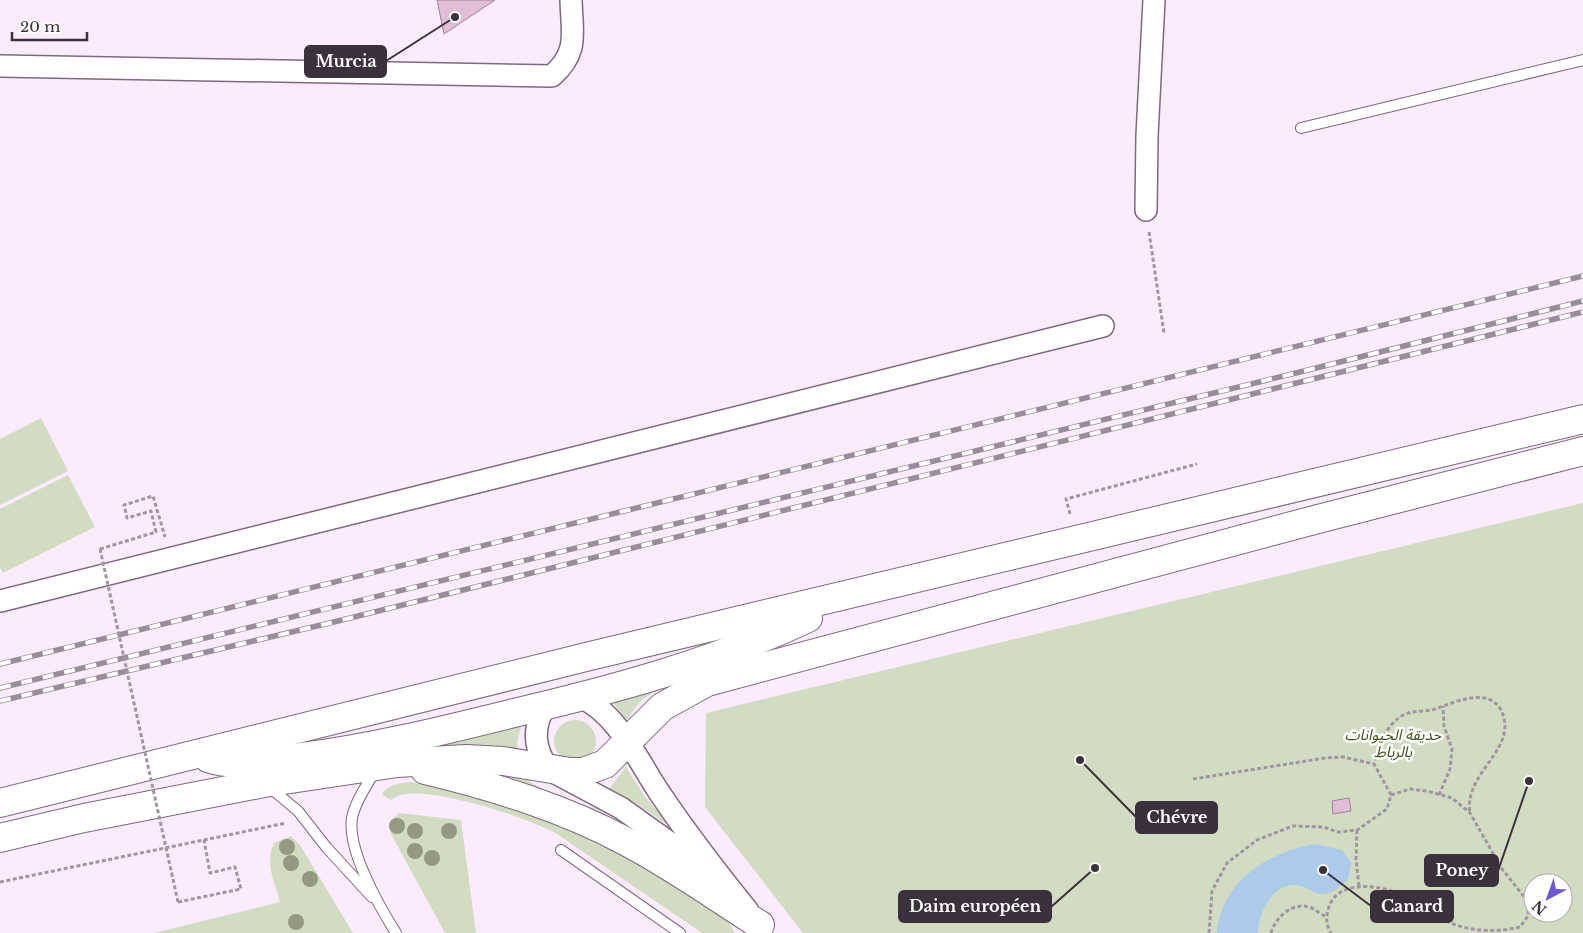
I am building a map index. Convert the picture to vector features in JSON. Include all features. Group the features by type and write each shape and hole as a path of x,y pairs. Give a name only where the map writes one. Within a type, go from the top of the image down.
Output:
{"highway":[{"path":"0,803 590,656 844,597 1583,419"},
{"path":"0,838 84,818 264,783 388,765 466,759 503,761 570,772 594,769 615,757 626,743 662,707 707,682 1308,521 1583,451"},
{"path":"196,754 217,761 235,763 329,753 396,742 545,706 670,672 751,644 818,613 844,597"},
{"path":"388,765 478,783 514,794 593,826 627,842 762,929"}],"street":[{"path":"0,66 552,76 564,65 572,50 571,0"},
{"path":"1146,210 1147,136 1154,0"},
{"path":"0,601 1103,326"},
{"path":"580,697 603,711 620,731 626,743 724,882 762,929"},
{"path":"545,706 536,726 535,737 539,754 548,769 639,819 724,882"}],"lane":[{"path":"1301,128 1583,60"},
{"path":"388,765 359,800 352,818 352,841 378,904 396,933"},
{"path":"264,783 285,799 304,819 327,848 378,904"},
{"path":"561,850 680,933"}],"path":[{"path":"1146,210 1164,333"},
{"path":"1066,499 1197,464"},
{"path":"172,559 153,496 124,505 127,518 151,511 156,532 100,549 178,902 241,889 235,867 210,873 204,840"},
{"path":"1208,933 1212,891 1227,863 1257,840 1293,826 1322,828 1338,832 1357,830 1387,809 1391,795 1374,764 1378,748 1394,723 1412,710 1433,709 1459,699 1480,698 1492,700 1500,708 1505,723 1503,740 1473,784 1468,800 1470,813"},
{"path":"1439,794 1450,769 1452,749 1444,726 1443,706"},
{"path":"1193,779 1325,758 1344,758 1374,764"},
{"path":"1331,933 1326,917 1331,902 1343,890 1359,886 1398,893 1438,919 1467,928 1502,932 1520,927 1528,916 1529,903 1502,869 1470,813 1452,798 1439,794 1410,789 1391,795"},
{"path":"0,882 304,819"},
{"path":"1357,830 1356,860 1359,886"},
{"path":"1271,933 1273,924 1292,908 1308,907 1326,917"}],"green space":[{"path":"41,418 68,471 0,505 0,439"},
{"path":"68,475 95,527 3,573 0,567 0,509"},
{"name":"حديقة الحيوانات بالرباط","path":"1583,503 1583,933 803,933 705,807 706,713"},
{"path":"663,685 640,702 626,720 611,700"},
{"path":"571,720 579,720 590,726 596,741 590,756 579,762 571,762 560,756 554,745 554,737 560,726"},
{"path":"522,723 517,742 518,749 457,745 418,749"},
{"path":"626,767 645,797 672,828 637,804 609,789"},
{"path":"469,773 526,779 543,790 596,809 626,827"},
{"path":"411,782 457,787 601,839 723,914 735,933 702,933 554,832 540,826 501,811 455,799 415,793 400,795 390,800 382,794 391,786"},
{"path":"399,813 461,820 476,933 445,933 391,834 392,822"},
{"path":"291,836 300,845 353,933 154,933 280,902 271,872 271,850 274,843"}],"water":[{"path":"1315,844 1342,850 1351,863 1348,880 1334,891 1324,894 1296,885 1284,887 1277,891 1267,903 1260,918 1258,933 1217,933 1220,915 1228,898 1250,872 1281,854"}],"building":[{"path":"437,0 495,0 444,34"},
{"path":"1349,798 1351,811 1333,814 1332,801"}],"railway":[{"path":"0,664 1583,276"},
{"path":"0,688 1300,372 1583,301"},
{"path":"0,701 338,621 1583,312"}],"place":[{"name":"Murcia","path":"455,17"},
{"name":"Chévre","path":"1080,760"},
{"name":"Poney","path":"1529,781"},
{"name":"Daim européen","path":"1095,868"},
{"name":"Canard","path":"1323,870"}]}
